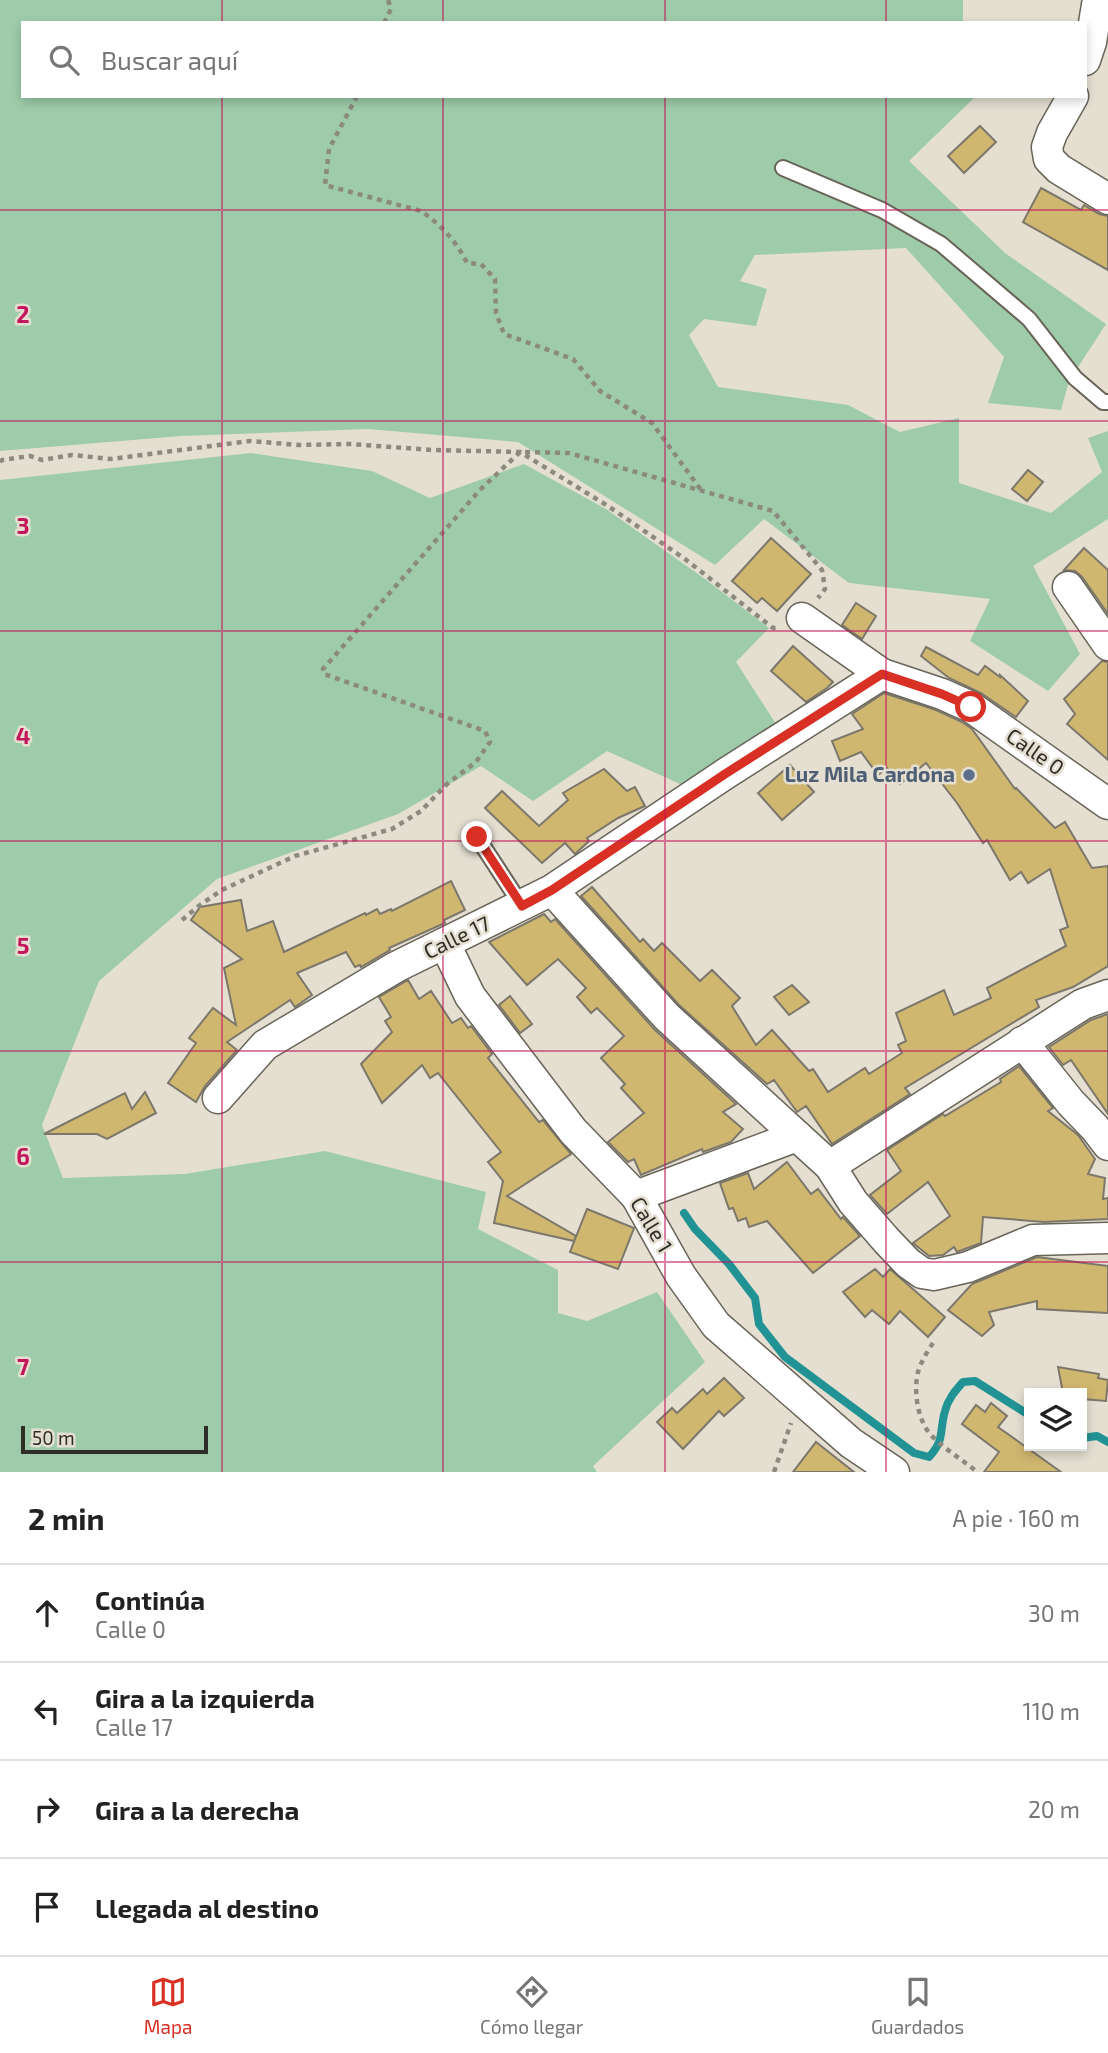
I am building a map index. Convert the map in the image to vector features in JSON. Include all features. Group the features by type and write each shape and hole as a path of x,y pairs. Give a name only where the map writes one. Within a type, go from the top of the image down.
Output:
{"street":[{"path":"1087,54 1097,5"},
{"path":"1072,98 1052,133 1047,147 1049,159 1059,169 1108,200"},
{"path":"1069,587 1108,645"},
{"name":"Calle 0","path":"802,618 882,674 942,694 971,707 1108,804"},
{"name":"Calle 17","path":"218,1097 265,1045 396,967 552,890 725,774 882,674"},
{"path":"552,890 667,1017 830,1166 853,1202 908,1263 922,1273 934,1275 968,1267 1033,1240 1108,1238"},
{"name":"Calle 1","path":"445,944 470,996 573,1131 636,1196 681,1276 716,1325 852,1443 894,1472"},
{"path":"830,1166 1083,1004 1108,995"},
{"path":"1023,1042 1108,1145"},
{"path":"636,1196 797,1136"}],"lane":[{"path":"783,168 882,211 941,244 1029,319 1075,379 1103,402 1108,402"},
{"path":"477,837 522,906"}],"path":[{"path":"385,21 391,9 388,0"},
{"path":"356,98 330,149 325,185 421,211 432,218 459,248 467,264 481,264 495,279 496,313 504,334 573,359 600,391 652,423 702,491"},
{"path":"0,462 30,456 41,460 72,455 111,459 250,441 298,445 350,444 432,450 569,453 773,511 822,570 825,589 802,618 780,628 773,628 652,536 520,452"},
{"path":"181,920 222,890 295,856 392,829 421,811 447,784 476,762 490,742 485,731 324,674 323,669 480,489 520,452"},
{"path":"933,1343 918,1372 917,1385 923,1426 977,1472"},
{"path":"774,1472 801,1399"}],"green space":[{"path":"0,0 963,0 963,21 21,21 21,98 974,98 909,161 1005,253 1106,324 1069,381 1061,410 988,403 1004,357 906,248 755,255 740,281 767,289 756,326 704,319 689,335 718,387 848,405 900,432 959,418 959,483 1051,513 1102,472 1088,438 1108,431 1108,519 1033,566 1080,654 1048,691 970,641 990,599 849,583 764,519 715,565 518,442 368,429 181,436 0,451"},
{"path":"251,453 372,471 430,498 524,464 606,509 769,628 736,662 778,727 689,788 607,751 533,801 481,766 398,814 217,879 99,981 42,1125 63,1178 185,1174 325,1151 486,1192 478,1229 558,1270 558,1313 587,1321 657,1292 705,1362 593,1466 597,1472 0,1472 0,480"}],"building":[{"path":"980,126 996,142 964,173 948,156"},
{"path":"1041,188 1081,210 1084,205 1108,216 1108,270 1023,222"},
{"path":"1028,470 1043,482 1027,501 1012,489"},
{"path":"771,538 811,574 777,611 762,598 757,603 732,581"},
{"path":"1084,548 1108,570 1108,614 1082,577 1075,571 1064,570"},
{"path":"856,603 876,616 862,639 842,625"},
{"path":"793,646 833,682 806,702 771,671"},
{"path":"926,647 978,675 985,666 1000,675 1028,701 1016,717 981,693 949,678 921,656"},
{"path":"1102,661 1108,662 1108,760 1067,724 1075,714 1064,699"},
{"path":"884,693 936,710 972,729 1015,789 1055,828 1065,822 1092,868 1108,866 1108,966 1073,987 1036,1000 1039,1007 905,1088 910,1094 832,1144 806,1106 797,1112 774,1080 767,1084 679,1005 581,896 592,887 640,942 643,939 654,951 662,943 700,981 712,970 740,998 732,1006 756,1045 772,1030 809,1071 813,1069 828,1092 865,1068 869,1074 902,1053 898,1045 906,1041 896,1013 944,990 954,1015 991,998 987,988 1066,946 1060,930 1068,927 1050,869 1028,883 1021,872 1010,880 987,840 983,843 926,763 900,784 887,768 878,775 861,752 840,761 832,741 863,729 852,714"},
{"path":"790,765 814,792 782,820 758,793"},
{"path":"604,769 627,791 635,787 645,806 618,818 587,838 589,841 575,854 565,843 542,863 485,808 502,791 539,826 568,800 563,793"},
{"path":"451,881 465,910 444,920 445,923 389,948 390,950 361,967 355,967 346,952 297,973 312,995 295,1007 290,1000 227,1042 237,1050 205,1086 196,1102 168,1083 196,1043 189,1038 213,1008 236,1025 224,968 242,959 191,920 200,907 241,900 247,931 273,921 284,952 365,913 366,915 377,909 380,914 391,909 392,911"},
{"path":"544,914 551,922 555,919 655,1030 736,1104 723,1112 743,1129 731,1142 703,1152 702,1149 641,1175 634,1159 628,1162 608,1142 644,1113 621,1088 625,1084 601,1058 624,1036 597,1008 591,1013 577,997 586,988 558,959 527,985 489,942"},
{"path":"408,980 419,999 431,991 452,1023 461,1018 468,1028 471,1026 492,1054 488,1058 539,1122 543,1120 571,1154 507,1196 576,1236 574,1241 494,1223 503,1181 488,1162 501,1152 438,1073 430,1078 422,1065 382,1103 361,1064 392,1032 385,1021 391,1017 379,997"},
{"path":"792,985 809,1002 789,1015 774,997"},
{"path":"510,996 532,1024 520,1033 499,1005"},
{"path":"1108,1014 1108,1114 1071,1060 1063,1065 1049,1047 1091,1020"},
{"path":"1019,1066 1053,1108 1048,1111 1078,1135 1095,1159 1088,1174 1105,1178 1103,1199 1108,1198 1108,1219 1044,1222 983,1217 981,1243 957,1252 954,1247 943,1255 929,1256 913,1243 950,1216 928,1182 887,1214 870,1195 901,1171 887,1150 943,1114 945,1116 1001,1082 1000,1079"},
{"path":"145,1092 156,1113 107,1139 97,1134 44,1134 125,1093 132,1109"},
{"path":"787,1162 811,1194 818,1189 841,1219 843,1217 860,1236 813,1273 767,1221 749,1227 746,1218 738,1221 733,1208 729,1209 720,1183 748,1173 754,1189"},
{"path":"587,1209 634,1228 618,1269 570,1252"},
{"path":"1037,1257 1108,1266 1108,1313 1037,1309 1037,1301 989,1312 994,1325 982,1336 948,1310 972,1284"},
{"path":"875,1269 883,1277 890,1269 945,1317 928,1337 900,1311 889,1324 872,1310 865,1317 843,1292"},
{"path":"1058,1367 1099,1374 1098,1378 1108,1380 1106,1401 1087,1399 1087,1388 1062,1388"},
{"path":"724,1378 744,1398 724,1416 719,1411 683,1449 657,1422 672,1408 677,1413 703,1389 707,1394"},
{"path":"991,1403 1007,1416 998,1427 1024,1446 1024,1451 1032,1451 1061,1472 984,1472 999,1452 962,1424 976,1405 985,1412"},
{"path":"816,1442 854,1472 793,1472"}],"waterway":[{"path":"684,1213 755,1298 759,1324 785,1357 914,1453 929,1457 934,1451 940,1441 948,1403 963,1382 975,1381 1024,1412"},
{"path":"1087,1437 1097,1436 1108,1442"}],"place":[{"name":"Luz Mila Cardona","path":"969,775"}],"route":[{"path":"477,837 522,906 552,890 725,774 882,674 942,694 971,707"}]}
